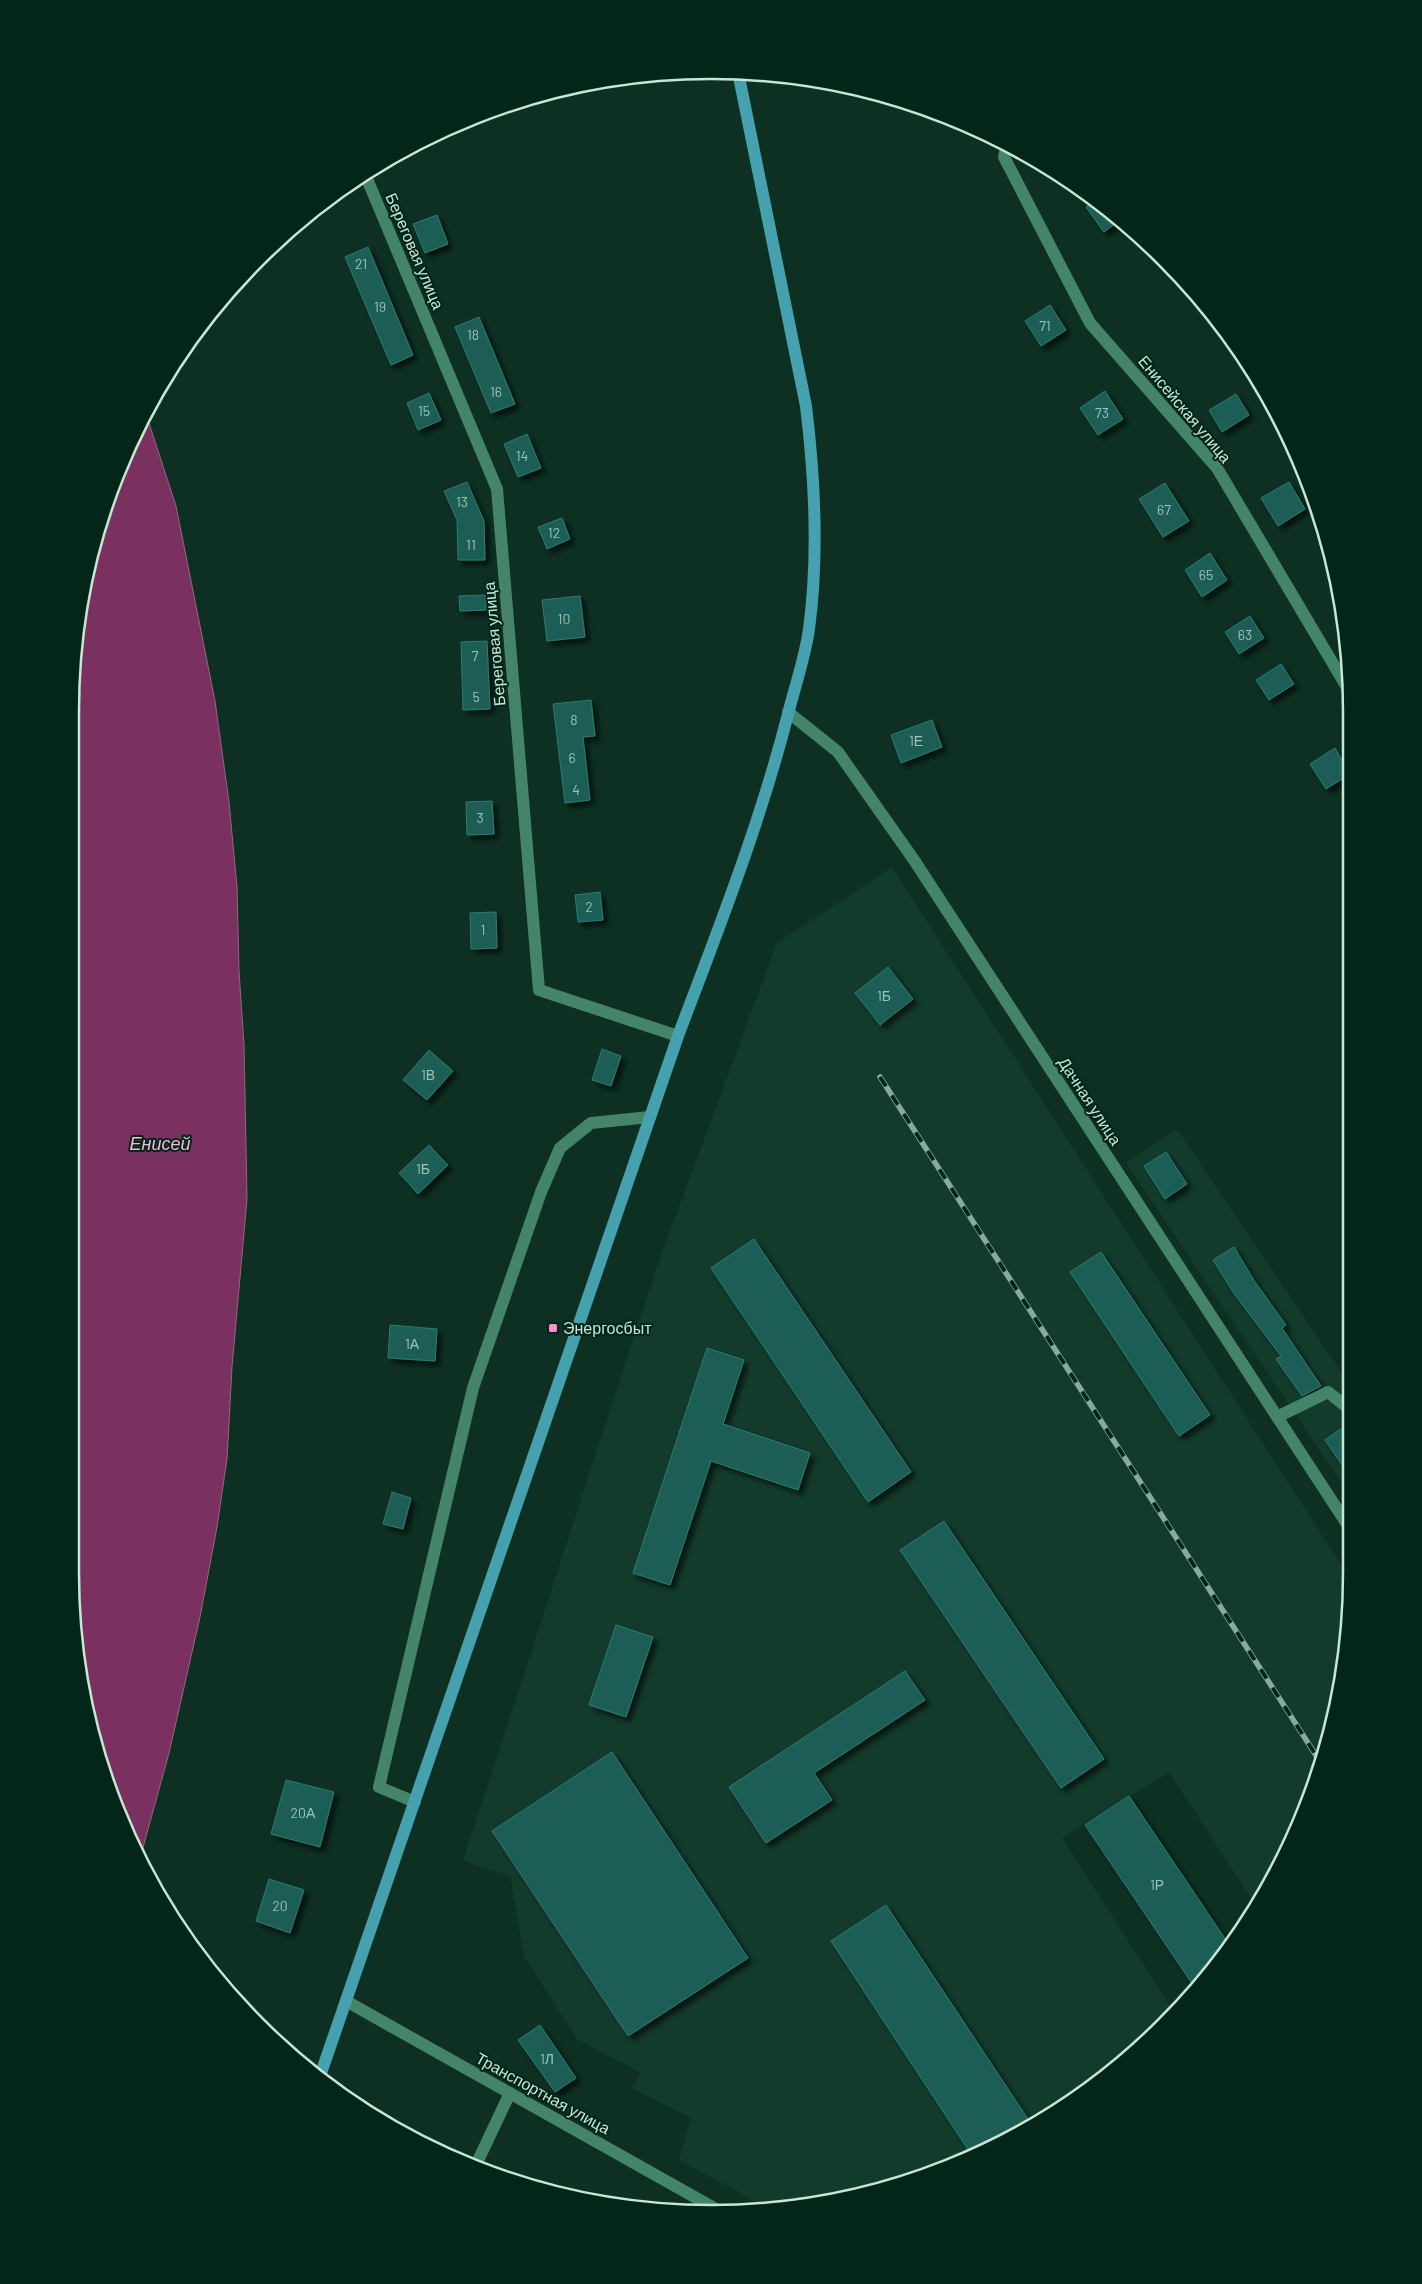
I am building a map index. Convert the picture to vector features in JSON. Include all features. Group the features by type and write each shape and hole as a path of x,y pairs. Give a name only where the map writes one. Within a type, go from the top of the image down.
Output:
{"main road":[{"path":"322,2071 678,1036 757,821 778,754 809,630 815,546 812,460 806,406 740,80"}],"street":[{"name":"Енисейская улица","path":"1005,152 1004,157 1090,323 1216,468 1342,679"},
{"name":"Береговая улица","path":"368,180 497,489 539,990 678,1036"},
{"name":"Дачная улица","path":"788,712 838,752 867,792 919,868 1343,1518"},
{"path":"415,1802 379,1787 470,1398 482,1360 541,1192 560,1148 591,1123 650,1117"},
{"path":"1276,1417 1328,1392 1343,1404"},
{"name":"Транспортная улица","path":"346,2001 710,2205"},
{"path":"478,2160 510,2093"}],"shaded area":[{"path":"892,867 1343,1568 1343,1573 1338,1656 1322,1737 1295,1815 1278,1853 1252,1900 1169,1772 1062,1838 1171,2006 1128,2048 1096,2075 1027,2121 991,2140 914,2172 875,2184 794,2200 760,2203 679,2160 691,2118 631,2088 641,2073 577,2039 524,1956 510,1876 463,1861 656,1269 777,943"},
{"path":"1177,1129 1343,1375 1343,1485 1126,1163"}],"water":[{"name":"Енисей","path":"149,422 176,506 215,701 229,802 237,887 239,971 244,1045 247,1199 232,1367 227,1459 217,1527 200,1617 169,1753 142,1850 112,1776 100,1737 84,1656 80,1614 79,711 84,628 100,547 127,469"}],"building":[{"path":"1090,205 1114,224 1104,232 1086,207"},
{"path":"437,215 448,244 425,253 413,224"},
{"path":"368,247 413,355 391,365 345,257"},
{"path":"1050,305 1066,330 1041,346 1025,321"},
{"path":"479,317 515,404 491,413 455,327"},
{"path":"1105,391 1123,419 1098,435 1080,408"},
{"path":"429,393 441,420 418,430 407,403"},
{"path":"1236,394 1249,415 1222,432 1209,410"},
{"path":"527,434 541,468 518,477 504,444"},
{"path":"467,482 484,521 485,560 458,560 457,520 444,491"},
{"path":"1289,482 1305,509 1278,526 1261,498"},
{"path":"1165,483 1189,521 1163,537 1139,499"},
{"path":"562,518 570,539 547,549 538,527"},
{"path":"1210,553 1227,580 1202,597 1185,570"},
{"path":"486,595 486,610 460,611 459,596"},
{"path":"580,596 585,637 547,641 542,600"},
{"path":"1250,616 1264,638 1239,654 1225,632"},
{"path":"487,641 490,709 463,710 461,642"},
{"path":"1281,664 1294,684 1269,700 1256,680"},
{"path":"591,700 595,736 583,737 590,800 565,803 553,704"},
{"path":"932,720 942,747 901,763 891,735"},
{"path":"1335,748 1343,762 1343,778 1326,789 1310,764"},
{"path":"492,801 494,834 467,835 466,802"},
{"path":"600,892 603,920 578,922 575,895"},
{"path":"496,912 497,948 471,949 470,913"},
{"path":"888,967 913,999 880,1025 855,993"},
{"path":"602,1049 621,1056 611,1086 592,1080"},
{"path":"429,1050 453,1071 427,1100 403,1080"},
{"path":"429,1145 448,1165 418,1194 399,1173"},
{"path":"1166,1152 1187,1184 1165,1199 1144,1166"},
{"path":"754,1239 911,1472 868,1502 711,1268"},
{"path":"1234,1247 1255,1282 1286,1325 1282,1328 1321,1386 1302,1396 1276,1359 1281,1356 1235,1295 1213,1260"},
{"path":"1101,1252 1210,1415 1179,1436 1070,1272"},
{"path":"390,1325 437,1329 435,1361 388,1358"},
{"path":"707,1348 744,1360 723,1424 810,1453 798,1490 711,1461 670,1585 633,1573"},
{"path":"1342,1428 1343,1466 1325,1440"},
{"path":"392,1492 411,1498 403,1529 383,1524"},
{"path":"944,1521 1104,1759 1061,1788 900,1550"},
{"path":"616,1625 653,1637 626,1717 589,1705"},
{"path":"905,1671 925,1700 814,1773 832,1800 766,1843 729,1787"},
{"path":"612,1752 748,1958 628,2036 492,1831"},
{"path":"286,1780 334,1792 320,1847 271,1834"},
{"path":"1129,1796 1226,1940 1192,1983 1085,1825"},
{"path":"269,1879 304,1890 290,1933 256,1921"},
{"path":"886,1905 1029,2120 968,2150 831,1941"},
{"path":"540,2025 576,2078 555,2092 518,2040"}],"railway":[{"path":"880,1077 1316,1756"}],"place":[{"name":"Энергосбыт","path":"553,1328"}]}
